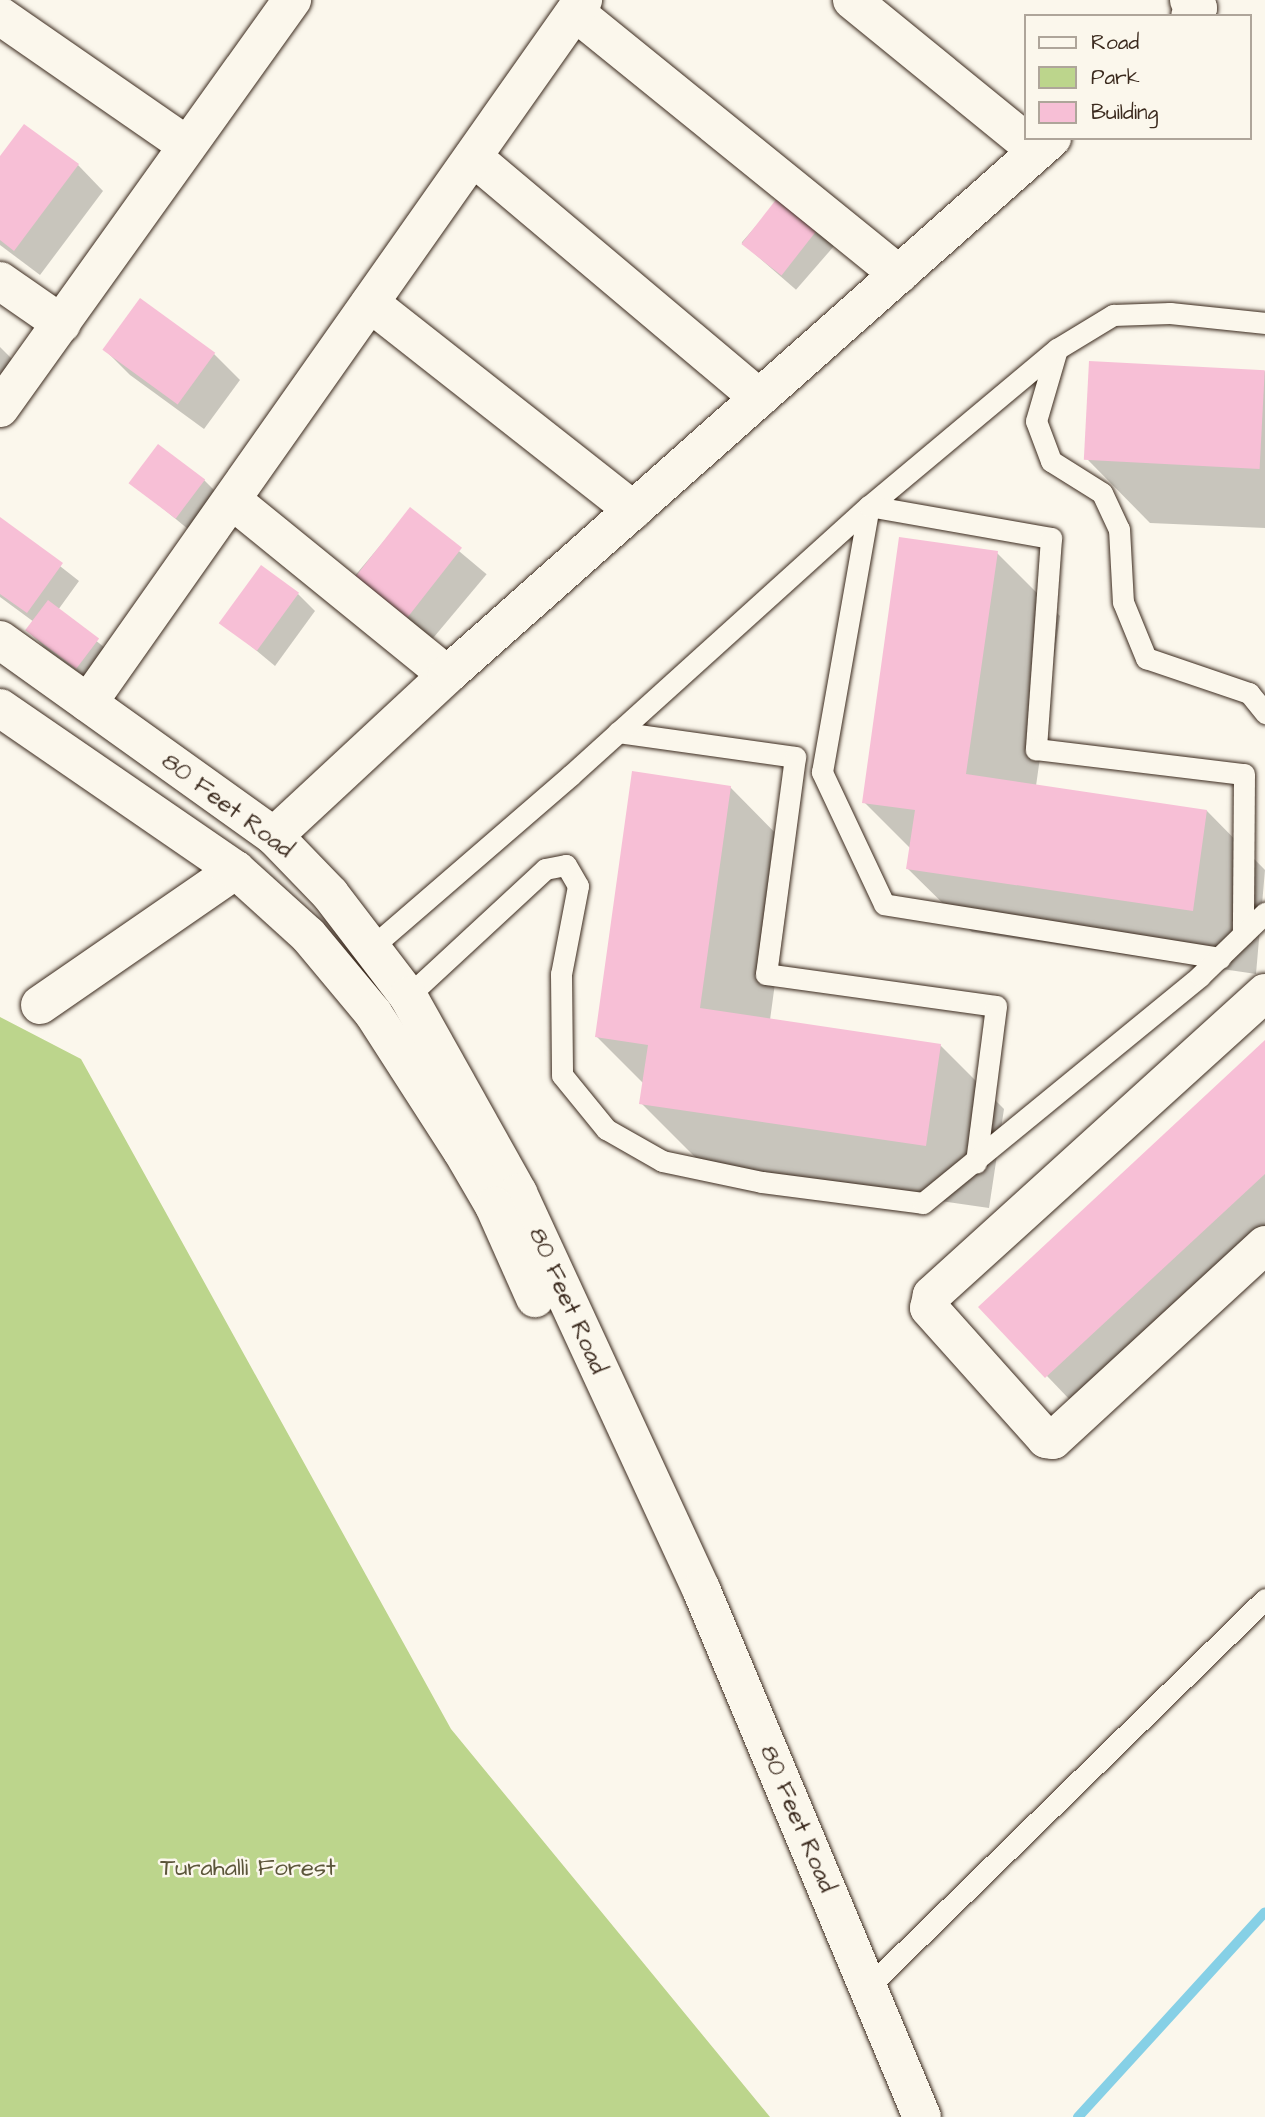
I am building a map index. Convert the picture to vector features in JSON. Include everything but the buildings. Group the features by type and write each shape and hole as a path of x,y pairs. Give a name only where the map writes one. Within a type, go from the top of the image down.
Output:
{"street":[{"path":"0,5 4,0"},
{"path":"0,408 292,0"},
{"path":"852,0 1024,130"},
{"path":"1189,0 1198,8 1192,14"},
{"path":"88,703 579,6 899,274"},
{"path":"0,16 186,145"},
{"path":"274,836 447,675 1044,145"},
{"path":"472,157 759,398"},
{"path":"0,281 62,324"},
{"path":"370,303 633,510"},
{"path":"232,500 447,675"},
{"name":"80 Feet Road","path":"0,640 274,836 373,946 408,996 518,1194 586,1376 676,1599 893,2117"},
{"name":"80 Feet Road","path":"0,708 236,870 308,935 373,1013 494,1206 701,1589 922,2117"},
{"path":"40,1005 236,870"},
{"path":"1265,993 933,1295 929,1308 1046,1439 1053,1440 1265,1245"}],"lane":[{"path":"373,946 618,732 869,506 1056,349 1113,315 1170,313 1265,323"},
{"path":"1056,349 1036,421 1051,461 1102,493 1119,529 1123,602 1146,658 1249,693 1265,713"},
{"path":"869,506 1051,538 1036,749 1244,774 1243,934"},
{"path":"869,506 822,772 884,904 1220,958"},
{"path":"618,732 795,757 766,974 996,1006 976,1163"},
{"path":"408,996 545,869 566,866 578,886 561,974 562,1075 606,1129 662,1161 762,1182 923,1203 976,1163 1220,958 1265,913"},
{"path":"868,1987 1265,1599"}],"green space":[{"name":"Turahalli Forest","path":"0,1017 81,1059 451,1729 770,2117 0,2117"}],"waterway":[{"path":"1078,2117 1265,1912"}]}
